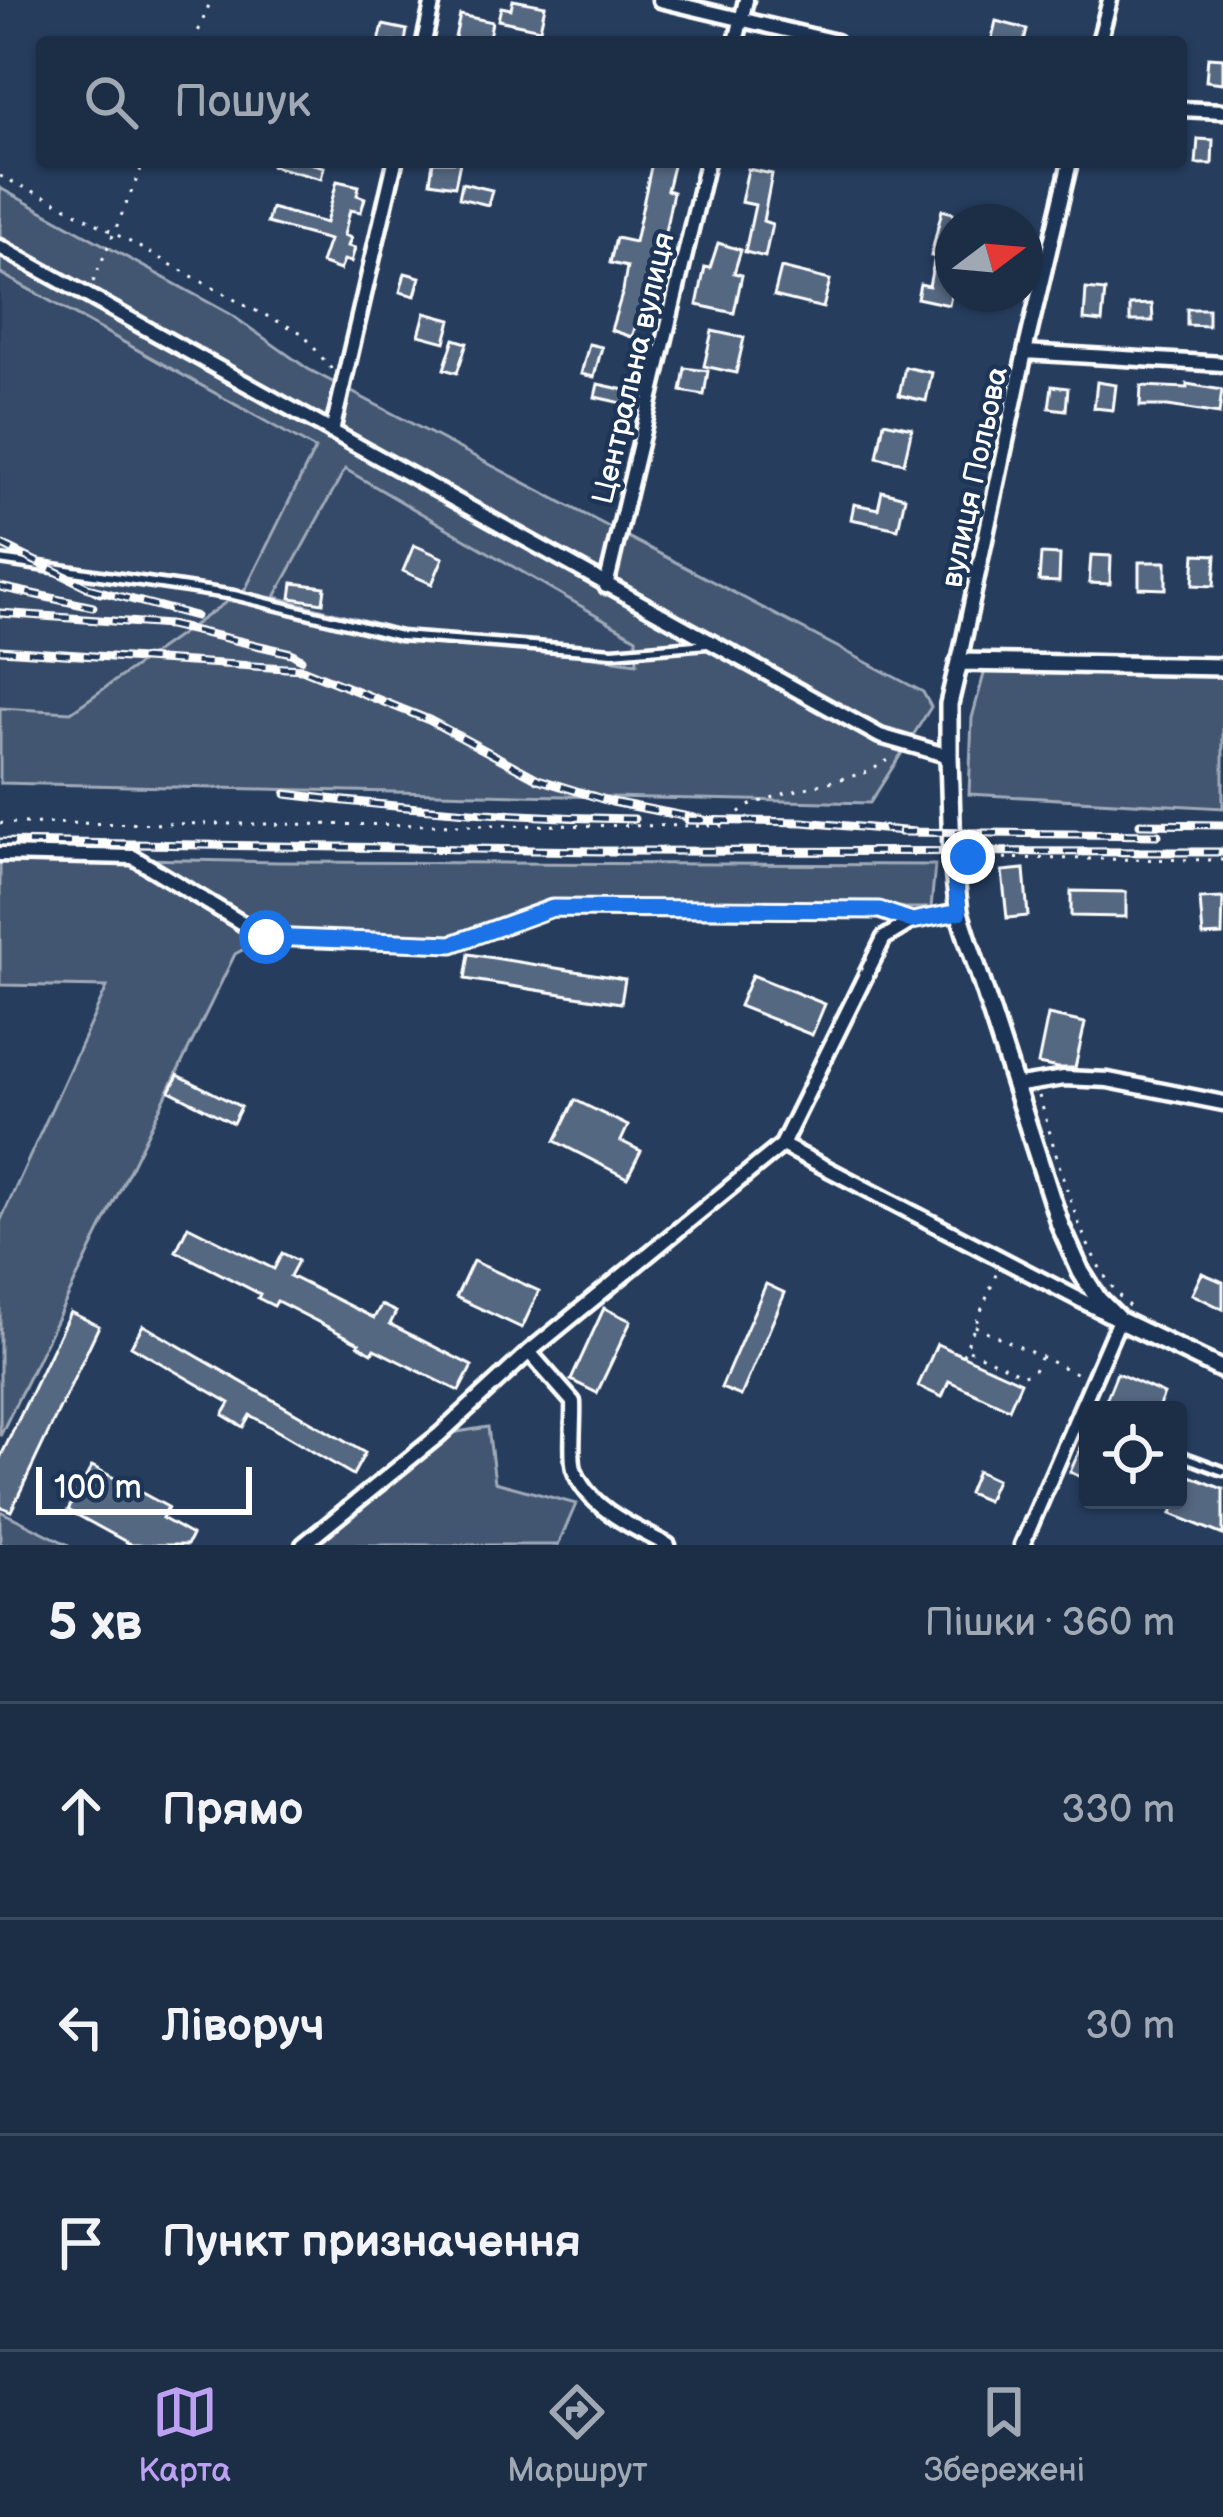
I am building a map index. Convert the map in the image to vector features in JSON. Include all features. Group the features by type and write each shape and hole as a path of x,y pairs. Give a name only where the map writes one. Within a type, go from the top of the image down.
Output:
{"street":[{"path":"425,36 433,0"},
{"path":"660,0 812,36"},
{"path":"737,36 746,0"},
{"path":"1101,36 1110,0"},
{"path":"1187,109 1223,111"},
{"path":"332,432 394,168"},
{"name":"Центральна вулиця","path":"606,586 706,168"},
{"name":"вулиця Польова","path":"958,662 1069,168"},
{"path":"0,247 880,736 949,756"},
{"path":"1025,352 1223,364"},
{"path":"1118,1321 1081,1272 1060,1225 959,912 950,704 958,662 1223,668"},
{"path":"0,854 133,857 266,937 452,944 553,908 880,910 912,921"},
{"path":"303,1545 782,1145 884,938 912,921 959,912"},
{"path":"1014,1086 1064,1078 1108,1080 1223,1102"},
{"path":"782,1145 1118,1321 1223,1370"},
{"path":"1022,1545 1118,1321"},
{"path":"529,1352 573,1402 573,1467 595,1501 626,1524 668,1545"}],"lane":[{"path":"0,560 234,595 400,636 613,652 711,644"},
{"path":"1187,1458 1223,1471"}],"path":[{"path":"196,36 211,0"},
{"path":"88,296 142,168"},
{"path":"0,176 302,333 329,369 345,376"},
{"path":"0,823 723,826 745,807 868,772 912,746"},
{"path":"955,879 962,879 968,857 1223,860"},
{"path":"1035,1083 1097,1267 1113,1292 1146,1321"},
{"path":"963,1355 1002,1260"},
{"path":"975,1325 1092,1381"},
{"path":"966,1348 1023,1375 1034,1373 1041,1357"}],"shaded area":[{"path":"0,188 230,314 308,369 923,692 931,707 870,803 0,783 0,708 71,712 246,588 315,449 0,273","holes":["345,469 636,638 637,663 401,630 275,597"]},
{"path":"0,274 316,448 246,588 71,712 0,708"},
{"path":"345,468 636,639 637,664 401,630 274,597"},
{"path":"987,663 1223,667 1223,808 969,794 972,718"},
{"path":"0,856 935,865 931,908 553,908 452,944 266,937 235,954 0,1436 0,1222 107,987 0,985"},
{"path":"488,1427 495,1482 576,1504 558,1545 303,1545 439,1435"},
{"path":"0,1511 69,1545 0,1545"}],"building":[{"path":"513,0 545,6 540,29 498,20 501,7 511,9"},
{"path":"460,15 492,22 489,36 455,36"},
{"path":"996,21 1027,29 1025,36 992,36"},
{"path":"383,25 407,30 406,36 380,36"},
{"path":"1208,57 1223,58 1223,83 1206,81"},
{"path":"1198,139 1213,140 1212,164 1196,164"},
{"path":"280,168 324,168 321,179"},
{"path":"432,168 459,168 455,186 430,182"},
{"path":"651,168 672,168 667,190 673,192 654,287 659,288 651,312 641,310 632,337 611,330 627,267 610,263 616,238 635,242"},
{"path":"748,169 772,174 763,221 772,224 765,257 745,252 755,205 741,202"},
{"path":"337,181 359,186 357,195 365,198 361,212 350,210 344,235 351,238 348,246 355,248 351,262 344,260 340,270 321,263 329,240 267,223 271,208 326,223"},
{"path":"462,183 492,190 488,205 459,198"},
{"path":"718,243 741,250 734,273 742,275 734,313 697,305 705,267 710,268"},
{"path":"935,257 935,302 917,298 920,284 929,286"},
{"path":"781,268 830,280 823,308 774,296"},
{"path":"405,273 420,277 415,296 400,292"},
{"path":"1086,289 1105,291 1102,322 1084,320"},
{"path":"1152,304 1153,321 1130,321 1130,305"},
{"path":"1187,309 1208,309 1208,326 1187,325"},
{"path":"425,313 451,320 445,342 419,335"},
{"path":"712,331 744,338 736,373 704,366"},
{"path":"454,339 467,343 457,373 444,369"},
{"path":"589,344 602,347 594,377 581,374"},
{"path":"905,367 932,373 926,401 899,395"},
{"path":"685,368 708,371 704,395 681,391"},
{"path":"1097,382 1116,385 1113,410 1094,408"},
{"path":"598,384 634,392 631,405 595,397"},
{"path":"1187,384 1222,390 1219,414 1140,406 1141,386 1187,388"},
{"path":"1052,386 1068,388 1066,410 1049,408"},
{"path":"884,422 912,428 904,463 877,457"},
{"path":"882,491 905,497 898,529 851,519 854,504 878,509"},
{"path":"414,545 443,558 432,584 403,571"},
{"path":"1041,554 1060,555 1059,582 1039,581"},
{"path":"1195,554 1216,555 1214,586 1193,585"},
{"path":"1091,555 1111,556 1110,584 1089,583"},
{"path":"1139,562 1166,562 1166,589 1139,588"},
{"path":"293,583 325,587 323,603 291,598"},
{"path":"1024,869 1028,916 1007,918 1002,871"},
{"path":"1071,891 1126,892 1126,917 1071,916"},
{"path":"1223,898 1222,935 1203,936 1200,899"},
{"path":"469,954 625,979 621,1003 465,979"},
{"path":"752,975 825,1004 812,1035 739,1006"},
{"path":"1048,1015 1085,1023 1075,1068 1038,1064"},
{"path":"178,1075 241,1107 233,1123 170,1091"},
{"path":"575,1100 628,1126 621,1141 641,1151 627,1178 555,1141"},
{"path":"188,1226 274,1269 282,1253 298,1261 290,1276 374,1318 381,1305 396,1312 390,1324 472,1366 459,1391 374,1349 372,1353 277,1301 274,1306 258,1298 260,1294 176,1251"},
{"path":"473,1261 539,1291 522,1328 456,1297"},
{"path":"1202,1273 1223,1282 1223,1309 1192,1294"},
{"path":"766,1284 785,1293 741,1396 721,1388"},
{"path":"604,1308 631,1321 597,1393 571,1380"},
{"path":"70,1312 99,1326 11,1511 0,1506 0,1458"},
{"path":"143,1325 365,1453 353,1475 250,1415 243,1427 223,1415 230,1403 131,1346"},
{"path":"937,1344 1021,1382 1009,1409 949,1381 942,1397 918,1386"},
{"path":"1117,1373 1164,1394 1161,1401 1106,1401"},
{"path":"1079,1452 1079,1476 1070,1472"},
{"path":"92,1466 168,1507 162,1518 192,1535 187,1545 132,1545 68,1510"},
{"path":"977,1471 996,1480 987,1501 968,1493"},
{"path":"1187,1475 1223,1489 1223,1535 1171,1514 1174,1509 1187,1509"}],"railway":[{"path":"0,544 100,593"},
{"path":"0,587 93,607"},
{"path":"88,588 195,616"},
{"path":"0,613 169,625 301,659"},
{"path":"0,650 302,669 429,720 538,779 612,802 704,820"},
{"path":"286,794 460,811 634,819"},
{"path":"688,820 803,822 915,832"},
{"path":"1140,824 1223,825"},
{"path":"900,832 1158,835"},
{"path":"0,842 601,851 1223,852"}],"route":[{"path":"266,937 452,944 553,908 880,910 912,921 959,912 955,879 962,879 968,857"}]}
